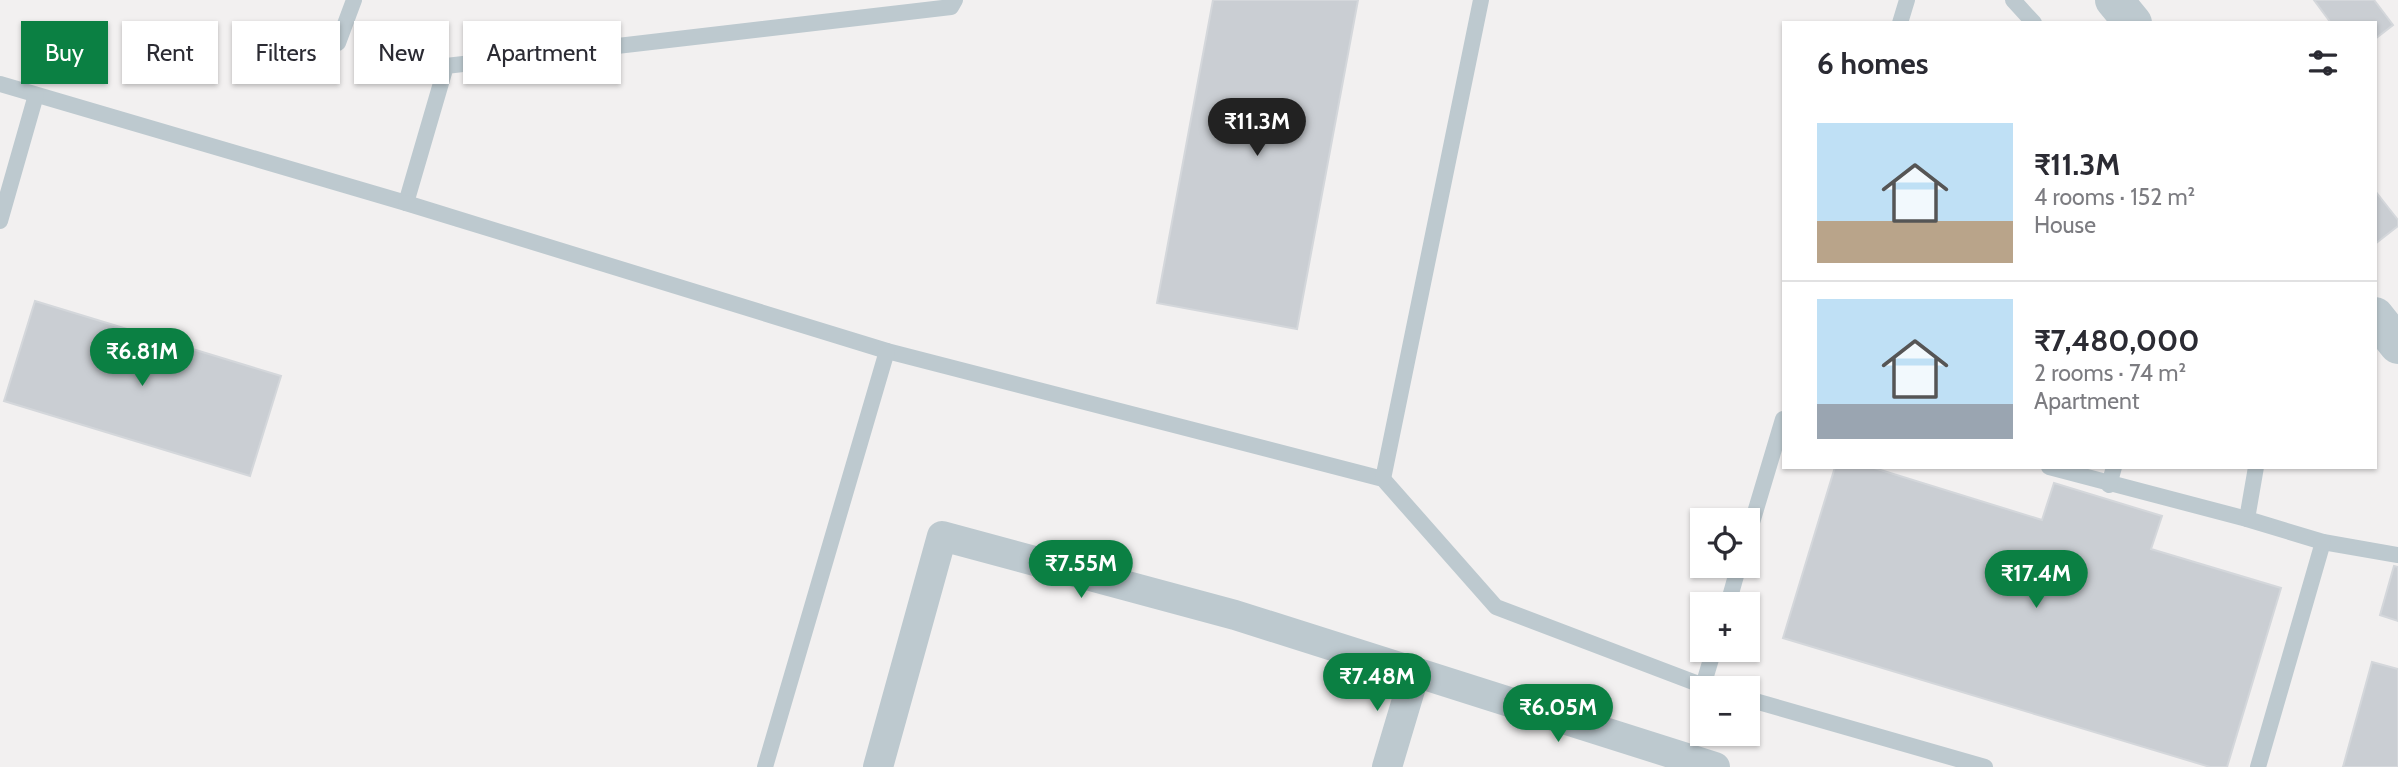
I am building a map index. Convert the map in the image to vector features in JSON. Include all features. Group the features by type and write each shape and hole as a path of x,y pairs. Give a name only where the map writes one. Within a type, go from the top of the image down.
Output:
{"street":[{"path":"2114,0 2131,21"},
{"path":"2377,319 2398,345"},
{"path":"878,767 942,536 1235,615 1715,767"},
{"path":"1387,767 1415,673"}],"lane":[{"path":"340,38 355,0"},
{"path":"406,204 446,66 951,7 955,0"},
{"path":"1383,479 1480,0"},
{"path":"1901,21 1907,0"},
{"path":"2012,0 2032,21"},
{"path":"0,85 406,204 887,351 1383,479 1496,607 1690,681"},
{"path":"0,221 36,95"},
{"path":"765,767 887,351"},
{"path":"1756,508 1782,422"},
{"path":"2056,469 2323,542 2398,555"},
{"path":"2109,485 2113,469"},
{"path":"2246,519 2256,469"},
{"path":"2258,767 2323,542"},
{"path":"1760,702 1986,767"}],"building":[{"path":"1213,0 1358,0 1297,329 1157,303"},
{"path":"2314,0 2374,0 2393,25 2377,37 2377,21 2330,21"},
{"path":"2377,193 2398,220 2398,226 2377,242"},
{"path":"35,301 281,376 250,476 4,401"},
{"path":"1834,469 1877,469 2042,520 2054,483 2162,516 2151,549 2281,588 2227,767 2210,767 1783,638"},
{"path":"2394,566 2398,567 2398,621 2380,615"},
{"path":"2372,662 2398,669 2398,767 2343,767"}]}
